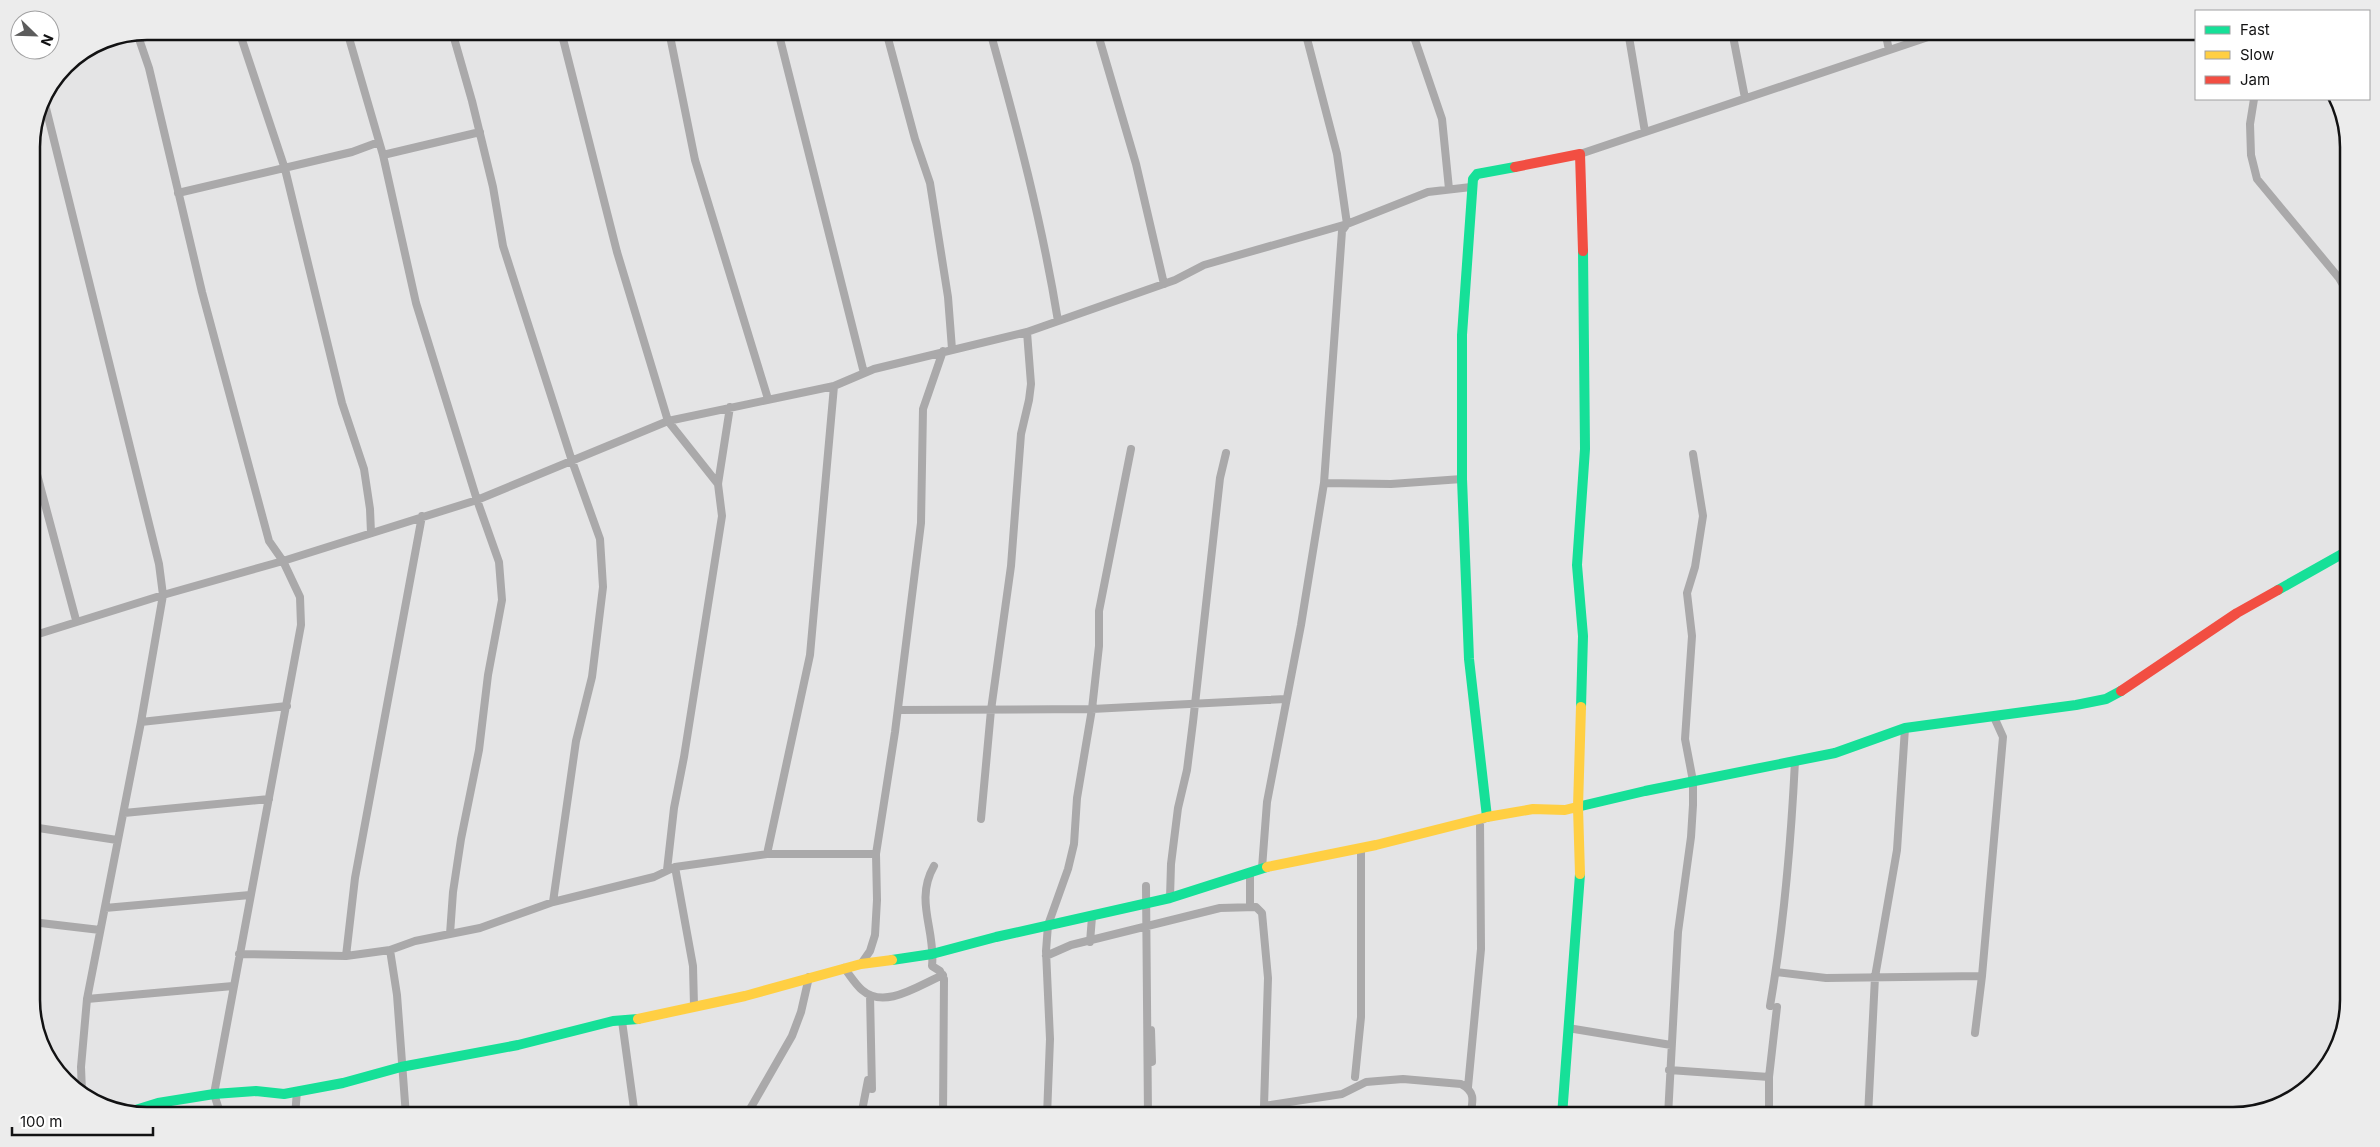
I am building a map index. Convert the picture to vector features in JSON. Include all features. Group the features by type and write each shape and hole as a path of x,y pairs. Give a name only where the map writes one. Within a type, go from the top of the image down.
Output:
{"street":[{"path":"241,40 285,169 342,403 364,470 370,509 371,533"},
{"path":"350,40 383,155 416,304 477,500 499,562 502,600 488,675 479,750 461,839 450,934"},
{"path":"454,40 480,132 503,246 572,461 600,539 603,587 592,677 576,741 553,902"},
{"path":"563,40 617,252 668,420 718,484"},
{"path":"671,40 695,160 768,399"},
{"path":"780,40 864,373"},
{"path":"888,40 912,130 930,183 948,297 952,348"},
{"path":"993,40 1032,182 1047,249 1058,322"},
{"path":"1100,40 1136,164 1164,284"},
{"path":"1262,868 1267,802 1301,625 1324,482 1342,231 1347,224 1337,154 1307,40"},
{"path":"1415,40 1442,120 1449,190"},
{"path":"1630,40 1645,132"},
{"path":"1734,40 1745,98"},
{"path":"1886,40 1888,50"},
{"path":"1487,817 1469,659 1462,479 1462,335 1473,179 1477,174 1580,154 1919,40"},
{"path":"140,41 149,68 202,292 268,541 283,561 300,597 302,625 214,1094 218,1107"},
{"path":"2254,100 2250,124 2251,154 2257,179 2340,280"},
{"path":"47,111 159,564 163,594 124,813 117,840 87,999 82,1051 82,1085"},
{"path":"383,155 480,132"},
{"path":"178,193 352,152 379,142"},
{"path":"1563,1107 1580,870 1578,807 1583,636 1577,566 1585,449 1584,275 1580,154"},
{"path":"40,633 76,620 283,561 477,500 668,420 834,386 864,373 952,348 1027,332 1164,284 1204,265 1347,224 1428,192 1471,187"},
{"path":"981,819 991,710 1011,566 1021,434 1029,400 1027,332"},
{"path":"861,964 870,950 875,935 876,854 898,710 921,522 922,409 943,351"},
{"path":"767,854 810,655 834,386"},
{"path":"694,1006 693,966 671,869 674,808 722,516 718,484 730,407"},
{"path":"1046,1107 1050,1039 1046,956 1048,925 1074,844 1077,798 1092,710 1099,646 1099,611 1131,449"},
{"path":"1170,898 1171,864 1178,808 1187,770 1220,478 1226,453"},
{"path":"1668,1107 1678,932 1691,837 1693,781 1684,739 1692,636 1687,593 1695,567 1703,516 1693,454"},
{"path":"1324,482 1391,484 1462,479"},
{"path":"40,483 76,620"},
{"path":"346,956 354,878 422,516"},
{"path":"145,1107 158,1103 214,1094 256,1091 284,1094 343,1083 401,1067 518,1045 622,1021 638,1020 745,996 861,964 932,954 1048,925 1092,917 1170,898 1262,868 1310,856 1362,848 1487,817 1533,809 1555,810 1578,807 1693,781 1835,753 1905,728 1994,717 2106,699 2125,689 2237,613 2340,555"},
{"path":"898,710 1092,710 1196,702 1286,699"},
{"path":"141,722 287,706"},
{"path":"1975,1033 1982,976 2003,737 1994,717"},
{"path":"1868,1107 1875,978 1897,850 1905,728"},
{"path":"1769,1107 1773,1006 1791,829 1795,761"},
{"path":"124,813 269,799"},
{"path":"1468,1087 1481,949 1480,821 1487,817"},
{"path":"40,828 117,840"},
{"path":"1355,1077 1362,1017 1362,848"},
{"path":"240,954 346,956 390,950 415,941 480,928 553,902 654,877 671,869 767,854 876,854"},
{"path":"931,980 932,954 925,885 934,866"},
{"path":"1250,872 1250,906"},
{"path":"1146,886 1147,927"},
{"path":"1146,886 1152,1062"},
{"path":"1146,886 1148,1107"},
{"path":"105,908 250,896"},
{"path":"1145,904 1147,927"},
{"path":"1046,956 1071,946 1220,908 1250,906 1262,913 1268,978 1264,1106 1342,1094 1366,1082 1403,1079 1461,1084 1468,1087 1473,1094 1472,1107"},
{"path":"1090,942 1092,917"},
{"path":"40,923 100,930"},
{"path":"390,950 397,995 405,1107"},
{"path":"932,966 942,975 943,1107"},
{"path":"844,968 861,989 870,995 890,998 942,975"},
{"path":"1776,972 1826,978 1982,976"},
{"path":"751,1107 792,1036 802,1012 809,977"},
{"path":"87,999 233,986"},
{"path":"870,995 872,1089"},
{"path":"622,1021 634,1107"},
{"path":"1568,1028 1671,1045"},
{"path":"863,1107 872,1066"},
{"path":"1669,1070 1769,1077"},
{"path":"296,1107 297,1091"}],"traffic: fast":[{"path":"1487,817 1469,659 1462,479 1462,335 1473,179 1477,174 1515,167"},
{"path":"1581,707 1583,636 1577,565 1585,449 1583,251"},
{"path":"2278,590 2340,555"},
{"path":"1577,807 1645,791 1835,753 1905,728 2076,705 2106,699 2121,691"},
{"path":"892,960 932,954 996,937 1170,898 1267,867"},
{"path":"1563,1107 1580,874"},
{"path":"145,1107 158,1103 214,1094 256,1091 284,1094 343,1083 401,1067 518,1045 613,1021 638,1019"}],"traffic: slow":[{"path":"1580,874 1578,807 1581,707"},
{"path":"1267,867 1376,845 1487,817 1533,809 1565,810 1577,807"},
{"path":"638,1019 745,996 861,964 892,960"}],"traffic: jam":[{"path":"1515,167 1580,154 1583,251"},
{"path":"2121,691 2237,613 2278,590"}]}
